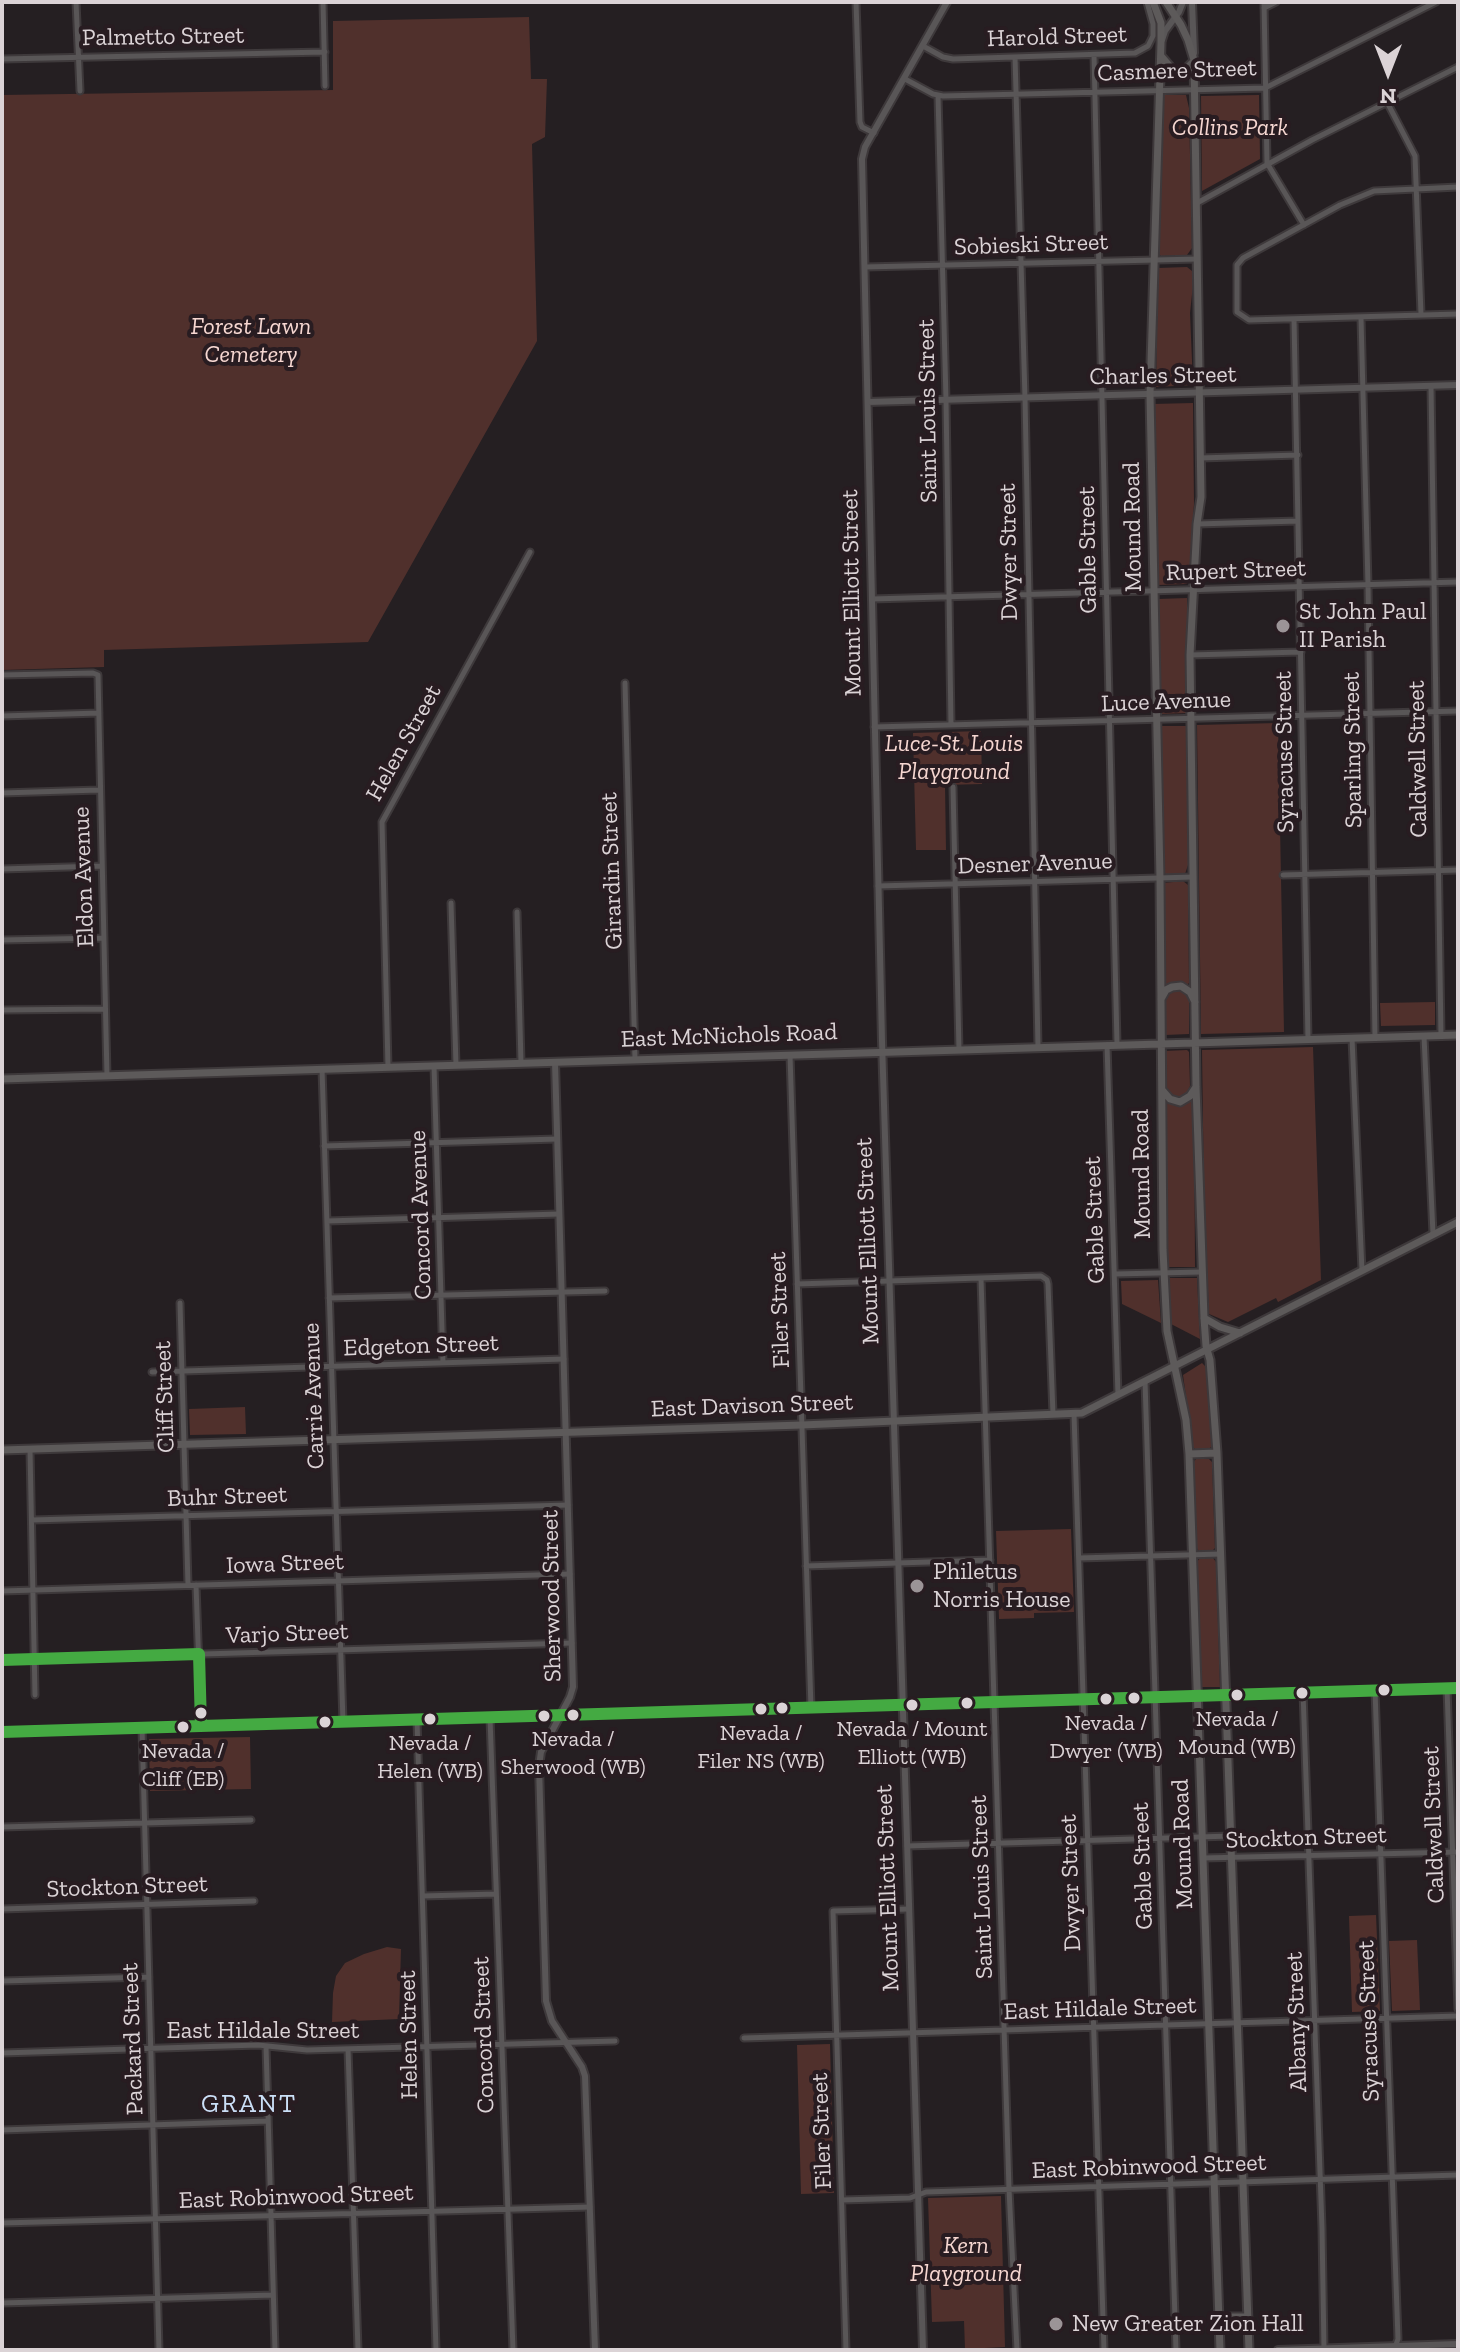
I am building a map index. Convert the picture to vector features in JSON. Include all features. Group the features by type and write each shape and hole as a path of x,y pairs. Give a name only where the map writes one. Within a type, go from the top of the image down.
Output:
{"main road":[{"path":"1150,2 1161,23 1161,43"},
{"path":"1161,56 1168,66 1180,71 1189,67 1194,60 1188,40 1166,2"},
{"name":"Mound Road","path":"1161,43 1150,395 1164,1273 1167,1331 1186,1420 1189,1454 1220,2350"},
{"name":"Mound Road","path":"1194,60 1201,497 1190,655 1196,1086 1201,1272 1217,1453 1249,2350"},
{"path":"1160,1000 1166,990 1181,986 1190,992 1195,1004"},
{"name":"East McNichols Road","path":"2,1079 1458,1035"},
{"path":"1162,1089 1170,1099 1180,1102 1190,1096 1196,1086"},
{"name":"East Davison Street","path":"2,1450 1074,1414 1090,1410 1458,1222"},
{"path":"1204,1318 1240,1333"},
{"path":"1189,1454 1217,1453"},
{"path":"1219,2317 1248,2317"}],"street":[{"path":"76,2 80,91"},
{"path":"323,2 325,86"},
{"path":"856,2 860,122 862,127 874,133"},
{"name":"Mount Elliott Street","path":"923,2350 882,1052 862,159 865,147 947,2"},
{"name":"Harold Street","path":"923,46 948,59 1135,53 1148,46 1154,30 1150,2"},
{"name":"Mound Road","path":"1161,43 1183,2"},
{"name":"Mound Road","path":"1192,2 1194,60"},
{"path":"1276,2 1264,5 1267,163 1304,225"},
{"name":"Casmere Street","path":"905,79 938,96 1265,88 1436,2"},
{"name":"Palmetto Street","path":"2,59 325,52"},
{"name":"Gable Street","path":"1094,55 1117,1044"},
{"name":"Dwyer Street","path":"1015,57 1038,1047"},
{"path":"1197,203 1267,163 1458,67"},
{"name":"Saint Louis Street","path":"938,96 951,725"},
{"path":"1387,102 1415,156 1421,314"},
{"path":"1458,187 1374,191 1304,225 1243,258 1237,265 1237,312 1249,320 1458,314"},
{"name":"Sobieski Street","path":"865,267 1197,259"},
{"name":"Sparling Street","path":"1361,318 1375,1038"},
{"name":"Syracuse Street","path":"1294,319 1308,1039"},
{"name":"Charles Street","path":"868,402 1458,385"},
{"name":"Caldwell Street","path":"1431,386 1441,1036"},
{"path":"1200,458 1298,455"},
{"path":"1197,524 1298,521"},
{"name":"Helen Street","path":"388,1067 382,822 530,552"},
{"name":"Rupert Street","path":"872,599 1458,582"},
{"path":"1190,655 1301,652"},
{"name":"Eldon Avenue","path":"2,675 93,673 98,677 107,1076"},
{"name":"Girardin Street","path":"625,683 635,1059"},
{"name":"Luce Avenue","path":"874,727 1458,711"},
{"path":"2,716 99,713"},
{"path":"953,787 959,1050"},
{"path":"2,793 99,790"},
{"path":"2,869 101,866"},
{"path":"1283,875 1458,870"},
{"name":"Desner Avenue","path":"878,886 1194,877"},
{"path":"451,903 456,1065"},
{"path":"517,912 521,1063"},
{"path":"2,940 104,938"},
{"path":"2,1010 105,1009"},
{"path":"1424,1036 1433,1235"},
{"path":"1352,1038 1362,1271"},
{"name":"Gable Street","path":"1107,1044 1118,1395"},
{"name":"Filer Street","path":"790,1054 811,1708"},
{"name":"Sherwood Street","path":"555,1062 573,1687 541,1752 539,1766 546,2001 552,2021 585,2076 595,2350"},
{"name":"Concord Avenue","path":"434,1065 443,1363"},
{"name":"Carrie Avenue","path":"322,1069 343,1722"},
{"path":"324,1146 557,1139"},
{"path":"327,1221 559,1214"},
{"path":"1115,1274 1201,1272"},
{"path":"797,1284 1041,1276 1048,1284 1053,1415"},
{"name":"Saint Louis Street","path":"981,1278 1009,2189 1017,2350"},
{"path":"329,1298 605,1291"},
{"name":"Cliff Street","path":"180,1303 188,1585"},
{"name":"Edgeton Street","path":"152,1372 564,1359"},
{"name":"Gable Street","path":"1145,1381 1176,2350"},
{"name":"Dwyer Street","path":"1074,1414 1104,2350"},
{"path":"30,1449 35,1695"},
{"name":"Buhr Street","path":"32,1520 568,1505"},
{"path":"1079,1558 1221,1554"},
{"path":"806,1566 990,1560"},
{"name":"Iowa Street","path":"2,1591 570,1574"},
{"path":"196,1585 201,1726"},
{"name":"Varjo Street","path":"2,1660 572,1643"},
{"name":"Caldwell Street","path":"1447,1688 1458,2009"},
{"path":"2,1732 1458,1688"},
{"name":"Syracuse Street","path":"1375,1690 1398,2339 1394,2348"},
{"name":"Albany Street","path":"1303,1692 1324,2349"},
{"name":"Concord Street","path":"490,1718 513,2350"},
{"name":"Helen Street","path":"417,1720 436,2350"},
{"name":"Packard Street","path":"142,1728 159,2350"},
{"path":"2,1827 251,1820"},
{"name":"Stockton Street","path":"907,1846 1231,1836"},
{"name":"Stockton Street","path":"1203,1858 1455,1852"},
{"path":"423,1896 496,1894"},
{"name":"Stockton Street","path":"2,1909 254,1901"},
{"name":"Filer Street","path":"846,2350 833,1911 909,1909"},
{"path":"2,1981 149,1977"},
{"name":"East Hildale Street","path":"744,2038 1458,2016"},
{"name":"East Hildale Street","path":"2,2053 266,2046 307,2050 615,2041"},
{"path":"266,2046 275,2350"},
{"path":"348,2049 358,2350"},
{"path":"2,2130 268,2121"},
{"name":"East Robinwood Street","path":"842,2200 910,2198 926,2192 1458,2175"},
{"name":"East Robinwood Street","path":"2,2223 590,2207"},
{"path":"2,2303 273,2295"},
{"path":"1278,2350 1458,2344"}],"green space":[{"name":"Forest Lawn Cemetery","path":"529,17 531,79 547,79 545,137 532,144 537,341 368,642 104,650 104,667 2,670 2,95 333,90 333,21"},
{"path":"1164,95 1186,95 1189,108 1192,248 1187,255 1159,254"},
{"name":"Collins Park","path":"1259,95 1260,159 1202,191 1201,96"},
{"path":"1187,267 1192,271 1193,285 1190,313 1193,385 1156,387 1158,268"},
{"path":"1193,403 1194,504 1189,578 1187,584 1158,585 1153,404"},
{"path":"1187,598 1188,713 1160,714 1158,599"},
{"path":"1278,723 1284,1032 1201,1034 1197,725"},
{"path":"1159,726 1188,726 1189,862 1185,874 1163,872"},
{"name":"Luce-St. Louis Playground","path":"981,731 982,784 945,785 946,850 916,850 913,733"},
{"path":"1183,881 1188,885 1189,983 1174,982 1163,987 1163,883"},
{"path":"1179,988 1189,998 1189,1034 1165,1035 1165,995 1171,989"},
{"path":"1435,1002 1435,1025 1381,1026 1380,1003"},
{"path":"1313,1047 1321,1280 1228,1322 1209,1314 1202,1050"},
{"path":"1187,1050 1190,1086 1187,1093 1177,1098 1166,1092 1164,1051"},
{"path":"1191,1099 1194,1102 1195,1267 1169,1267 1166,1244 1165,1103 1184,1104"},
{"path":"1168,1278 1197,1278 1200,1339 1171,1324"},
{"path":"1158,1280 1161,1323 1122,1304 1121,1281"},
{"path":"1202,1363 1206,1367 1212,1446 1209,1449 1195,1449 1183,1375"},
{"path":"245,1407 246,1434 190,1435 189,1409"},
{"path":"1196,1459 1212,1462 1213,1550 1199,1551 1196,1547 1193,1463"},
{"path":"1071,1529 1074,1612 1034,1613 1034,1618 999,1619 996,1531"},
{"path":"1200,1558 1213,1558 1216,1562 1220,1687 1202,1687 1196,1563"},
{"path":"250,1737 251,1789 150,1791 149,1739"},
{"path":"1376,1915 1380,2011 1352,2012 1349,1916"},
{"path":"1417,1940 1420,2010 1392,2011 1389,1941"},
{"path":"387,1947 401,1949 399,2019 332,2022 336,1976 345,1963"},
{"path":"830,2044 834,2193 801,2194 797,2045"},
{"name":"Kern Playground","path":"1001,2196 1005,2347 965,2349 964,2321 932,2322 928,2198"}],"transit line":[{"path":"2,1660 199,1654 201,1726"},
{"path":"2,1732 1458,1688"}],"place":[{"name":"St John Paul II Parish","path":"1283,626"},
{"name":"Philetus Norris House","path":"917,1586"},
{"name":"Nevada / Mound (WB)","path":"1237,1695"},
{"name":"Nevada / Dwyer (WB)","path":"1106,1699"},
{"name":"Nevada / Mount Elliott (WB)","path":"912,1705"},
{"name":"Nevada / Filer NS (WB)","path":"761,1709"},
{"name":"Nevada / Sherwood (WB)","path":"573,1715"},
{"name":"Nevada / Helen (WB)","path":"430,1719"},
{"name":"Nevada / Cliff (EB)","path":"183,1727"},
{"name":"New Greater Zion Hall","path":"1056,2324"}],"district":[{"name":"GRANT","path":"249,2105"}]}
